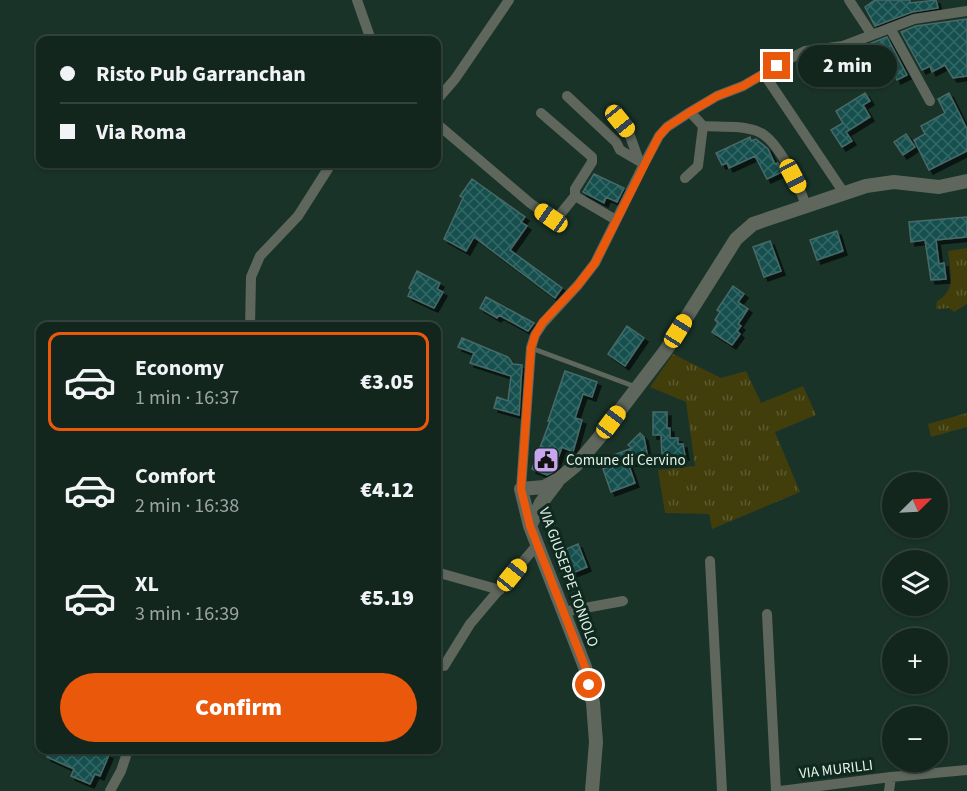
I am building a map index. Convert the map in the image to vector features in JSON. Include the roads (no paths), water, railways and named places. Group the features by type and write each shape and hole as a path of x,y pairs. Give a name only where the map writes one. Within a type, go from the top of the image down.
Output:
{"street":[{"path":"357,0 370,36"},
{"path":"441,95 455,79 509,0"},
{"path":"849,0 872,35"},
{"name":"VIA GIUSEPPE TONIOLO","path":"592,791 596,742 593,703 585,667 530,526 521,489 531,348 535,335 543,322 595,263 642,163 667,127 717,96 743,86 806,51 843,46 914,19 967,11"},
{"path":"890,28 930,101"},
{"path":"764,74 844,193"},
{"path":"567,96 616,142 620,150 642,163"},
{"path":"611,110 629,133 642,163"},
{"path":"690,112 703,126 745,129 768,137 785,161 801,191 806,206"},
{"path":"441,127 530,203 551,218 558,217 575,196 575,189 592,162 592,157 541,113"},
{"path":"685,178 698,166 703,126"},
{"path":"250,322 251,277 260,256 298,216 328,168"},
{"path":"521,489 544,487 559,479 591,448 666,350 736,239 753,224 866,186 894,182 939,187 967,181"},
{"path":"575,196 616,220"},
{"path":"530,526 541,504 559,479"},
{"path":"444,666 470,624 537,545"},
{"path":"710,561 722,791"},
{"path":"441,573 500,590"},
{"path":"563,612 623,600"},
{"path":"767,614 778,791"},
{"path":"110,791 121,771 127,754"},
{"name":"VIA MURILLI","path":"778,791 967,770"},
{"path":"889,791 891,777"}],"lane":[{"path":"531,348 637,387"}],"place":[{"name":"Comune di Cervino","path":"546,460"}]}
